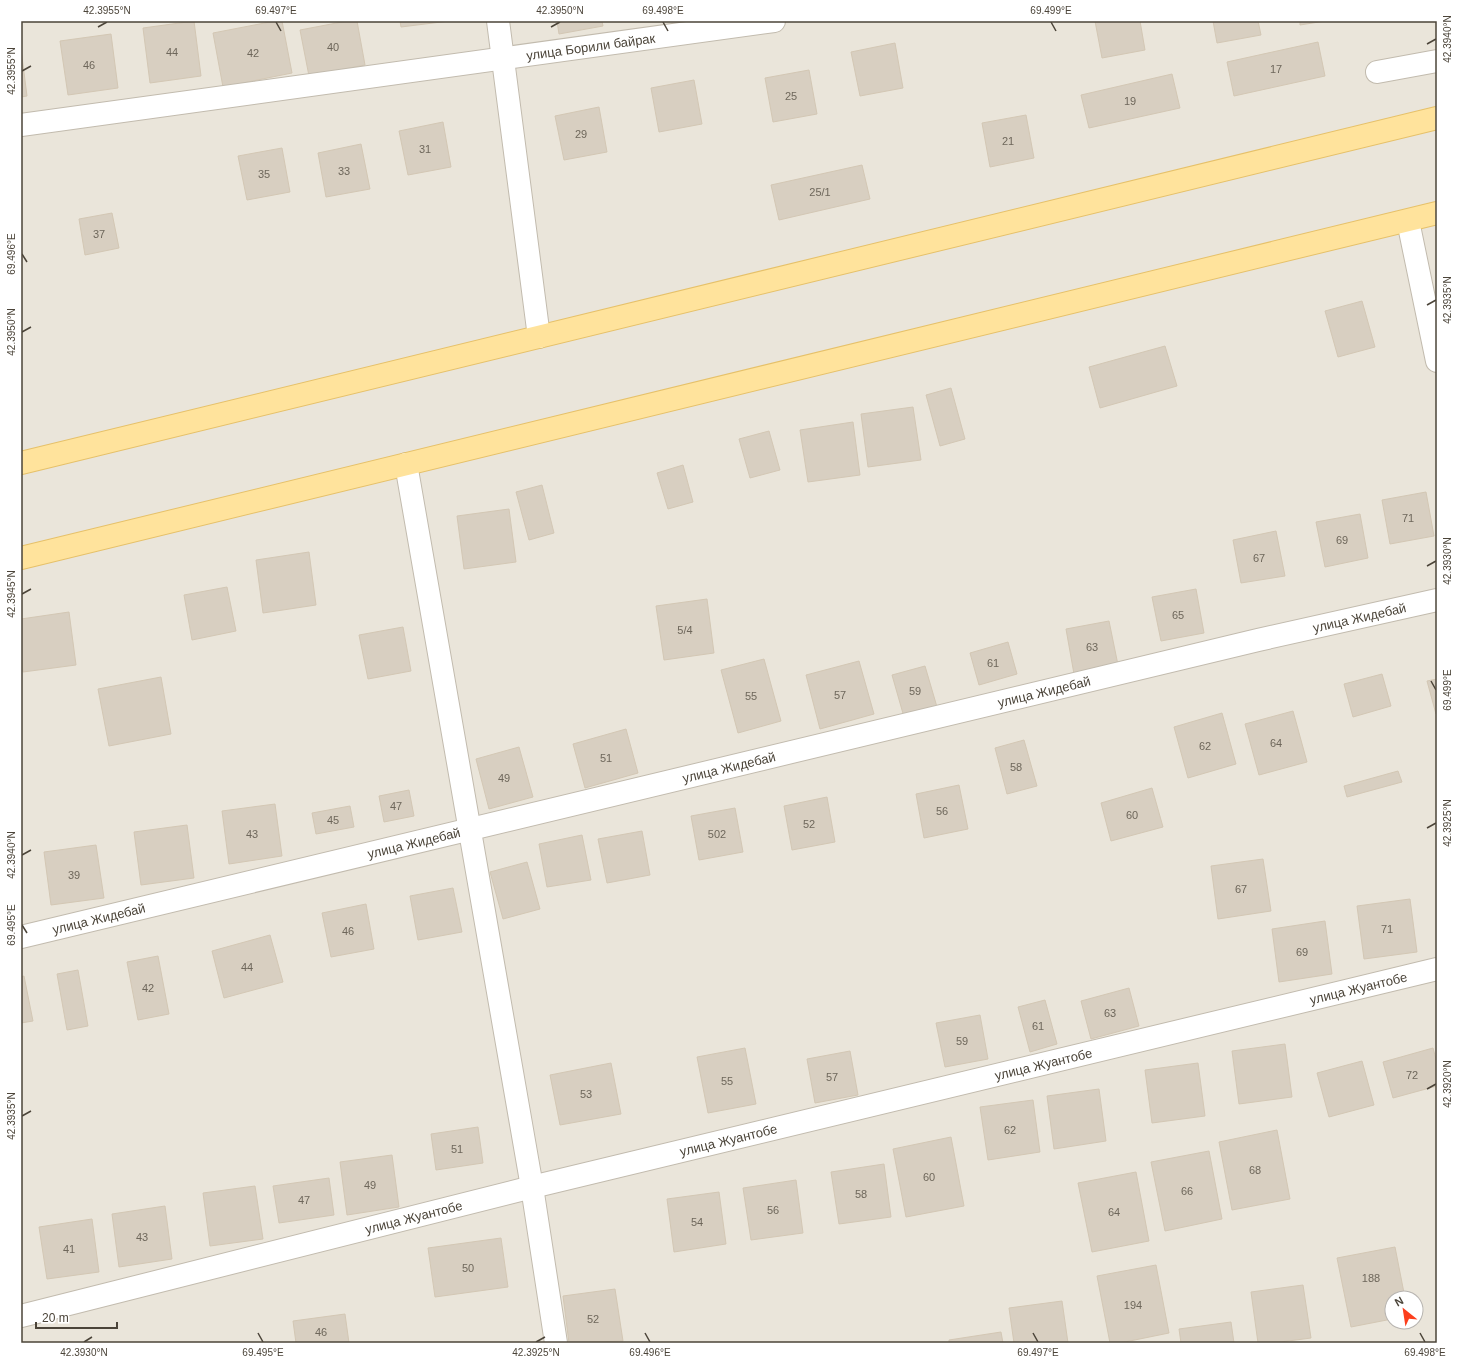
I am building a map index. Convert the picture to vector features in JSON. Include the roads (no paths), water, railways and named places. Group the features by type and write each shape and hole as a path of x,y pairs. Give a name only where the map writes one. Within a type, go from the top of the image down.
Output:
{"main road":[{"path":"21,463 1437,118"},
{"path":"21,558 1437,214"}],"street":[{"path":"498,21 539,337"},
{"name":"улица Борили байрак","path":"21,126 774,21"},
{"path":"1377,72 1437,61"},
{"path":"1408,220 1437,361"},
{"path":"406,464 532,1186 556,1343"},
{"name":"улица Жидебай","path":"21,937 1258,640 1437,600"},
{"name":"улица Жуантобе","path":"21,1316 532,1186 1437,969"}]}
